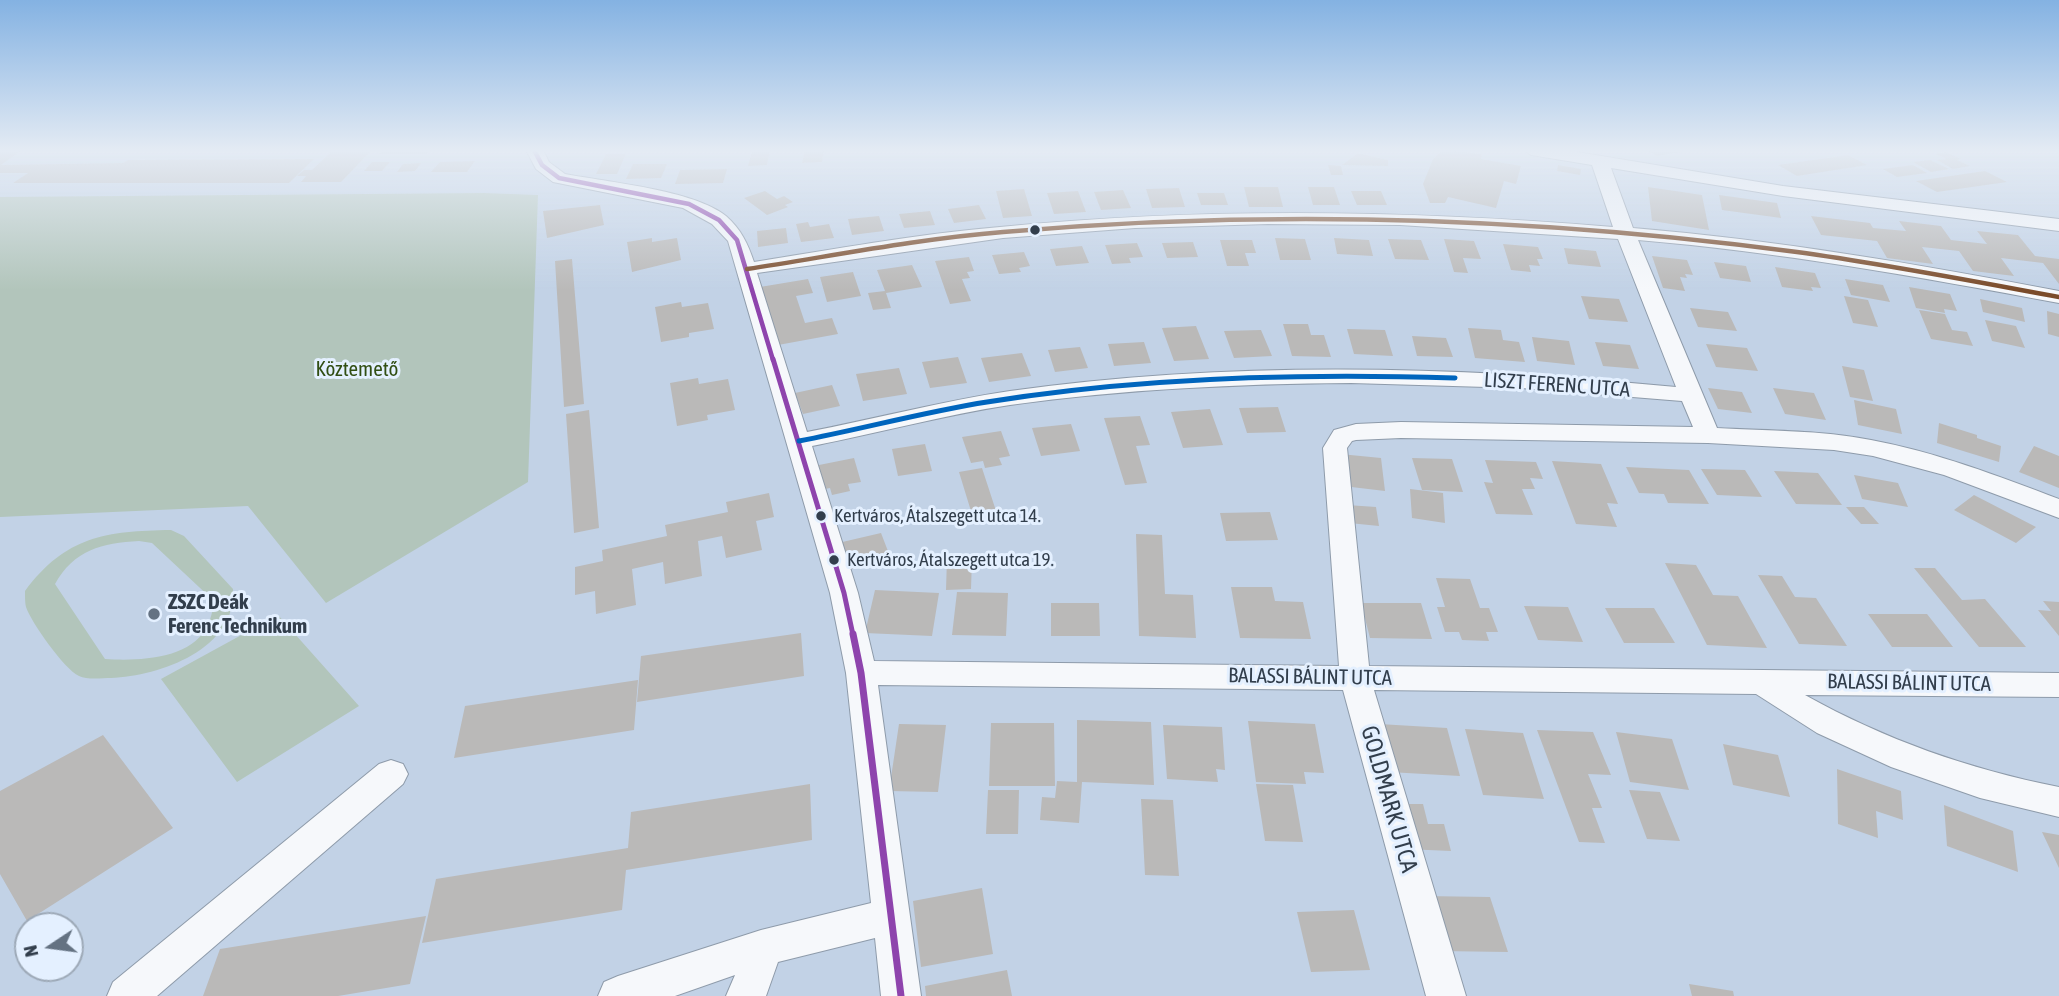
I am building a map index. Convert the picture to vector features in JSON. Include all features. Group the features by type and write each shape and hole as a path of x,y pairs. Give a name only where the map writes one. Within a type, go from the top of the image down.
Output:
{"street":[{"path":"652,196 698,209 719,220 737,240 747,269 845,593 861,673 901,996"},
{"path":"1612,196 1708,435"},
{"path":"1832,196 2059,225"},
{"path":"747,269 973,235 1206,221 1434,222 1626,235 1825,257 2059,297"},
{"name":"LISZT FERENC UTCA","path":"799,441 1011,398 1257,378 1408,376 1567,384 1690,395"},
{"name":"LISZT FERENC UTCA","path":"1343,435 1378,430 1708,435 1834,442 1873,448 1953,468 2059,509"},
{"name":"GOLDMARK UTCA","path":"1343,435 1335,448 1355,678 1446,996"},
{"name":"BALASSI BÁLINT UTCA","path":"861,673 2059,685"},
{"name":"BALASSI BÁLINT UTCA","path":"1760,681 1817,719 1898,755 1952,775 2059,802"},
{"path":"127,996 391,774"},
{"path":"618,996 761,948 891,916"},
{"path":"746,996 758,969 761,948"}],"green space":[{"name":"Köztemető","path":"538,196 528,482 326,603 248,506 0,517 0,197"},
{"path":"171,530 184,536 233,589 231,610 223,628 209,643 192,655 151,672 111,678 79,676 57,655 34,623 26,607 25,591 56,558 89,540 127,532","holes":["126,542 152,543 215,602 209,622 198,639 175,652 146,659 105,659 55,584 71,563 90,551"]},
{"path":"278,615 359,706 237,782 161,679"}],"building":[{"path":"773,196 777,199 785,196 793,202 785,205 788,207 767,215 744,198"},
{"path":"997,196 1026,196 1032,216 1003,218"},
{"path":"1048,196 1080,196 1086,212 1054,214"},
{"path":"1096,196 1126,196 1131,208 1101,210"},
{"path":"1148,196 1182,196 1185,207 1152,208"},
{"path":"1198,196 1225,196 1228,205 1201,205"},
{"path":"1246,196 1280,196 1283,207 1249,207"},
{"path":"1311,196 1337,196 1340,205 1313,205"},
{"path":"1353,196 1383,196 1387,205 1357,205"},
{"path":"1428,196 1499,196 1496,208 1448,197 1445,203 1430,203"},
{"path":"1649,196 1702,196 1709,230 1652,221"},
{"path":"1719,196 1730,196 1777,203 1781,218 1722,210"},
{"path":"600,205 604,225 547,238 543,211"},
{"path":"979,205 986,219 954,223 948,209"},
{"path":"930,211 935,225 904,228 899,214"},
{"path":"879,216 884,231 852,235 848,219"},
{"path":"1811,216 1870,223 1873,228 1906,231 1899,221 1941,226 1951,240 1987,244 1977,231 2018,235 2035,256 2059,259 2059,284 2043,263 2001,258 2014,276 1973,271 1959,251 1922,247 1933,264 1887,258 1877,241 1821,235"},
{"path":"808,222 810,227 829,224 834,238 801,242 796,224"},
{"path":"786,228 788,243 758,247 757,231"},
{"path":"652,238 652,242 677,238 681,260 632,272 627,242"},
{"path":"1275,238 1305,239 1311,260 1280,260"},
{"path":"1334,238 1369,240 1373,256 1337,254"},
{"path":"1388,239 1421,240 1429,260 1395,259"},
{"path":"1444,239 1474,241 1481,259 1463,258 1468,273 1454,272"},
{"path":"1220,240 1252,240 1256,253 1245,253 1249,266 1227,266"},
{"path":"1193,242 1198,257 1167,258 1162,243"},
{"path":"1137,243 1143,257 1129,258 1131,263 1112,264 1105,245"},
{"path":"1503,244 1538,247 1543,259 1537,259 1540,266 1529,265 1531,272 1511,270"},
{"path":"1082,246 1089,263 1056,266 1050,249"},
{"path":"1564,248 1596,251 1601,267 1568,264"},
{"path":"1024,252 1030,266 1019,268 1021,272 999,274 992,255"},
{"path":"1652,256 1687,260 1693,275 1685,274 1687,278 1680,277 1685,291 1663,288"},
{"path":"969,257 974,271 967,272 970,278 962,279 971,301 950,304 935,261"},
{"path":"572,259 584,404 564,407 555,261"},
{"path":"1714,262 1746,266 1751,282 1720,278"},
{"path":"912,265 922,287 886,293 891,308 873,310 868,293 885,291 877,270"},
{"path":"1775,267 1815,273 1821,288 1811,287 1813,291 1782,287"},
{"path":"853,272 861,296 827,302 820,277"},
{"path":"808,279 813,293 796,296 805,323 832,318 838,334 778,345 760,287"},
{"path":"1845,279 1883,285 1890,302 1851,295"},
{"path":"1909,287 1950,294 1957,311 1944,309 1945,313 1916,308"},
{"path":"1581,296 1619,299 1628,322 1589,319"},
{"path":"1844,296 1868,300 1878,327 1853,323"},
{"path":"1980,299 2022,308 2025,322 1983,312"},
{"path":"681,302 682,307 708,303 714,329 661,342 655,307"},
{"path":"1690,308 1728,312 1737,331 1698,327"},
{"path":"1919,310 1945,314 1952,330 1967,332 1973,346 1931,339"},
{"path":"2047,311 2059,314 2059,337 2048,334"},
{"path":"1985,320 2016,326 2025,348 1992,341"},
{"path":"1283,324 1308,324 1311,335 1324,335 1331,357 1292,356"},
{"path":"1196,326 1209,359 1174,361 1162,328"},
{"path":"1468,328 1501,330 1503,340 1519,342 1525,362 1475,358"},
{"path":"1347,329 1385,330 1393,356 1354,354"},
{"path":"1261,330 1272,356 1234,358 1224,331"},
{"path":"1412,336 1446,338 1453,357 1417,356"},
{"path":"1532,337 1569,341 1575,365 1537,361"},
{"path":"1144,342 1151,363 1114,366 1108,344"},
{"path":"1595,342 1630,345 1639,369 1603,366"},
{"path":"1706,344 1747,348 1758,371 1716,367"},
{"path":"1080,347 1088,368 1055,372 1048,350"},
{"path":"1022,353 1031,376 989,382 981,358"},
{"path":"958,357 967,383 930,388 922,362"},
{"path":"1842,366 1864,370 1873,401 1850,397"},
{"path":"899,368 907,394 863,401 856,374"},
{"path":"698,378 699,384 728,379 735,410 707,415 708,420 677,426 670,383"},
{"path":"832,385 840,406 803,414 795,393"},
{"path":"1708,388 1742,392 1752,413 1718,409"},
{"path":"1773,388 1814,393 1826,420 1785,414"},
{"path":"1854,400 1896,409 1902,434 1858,425"},
{"path":"1278,407 1286,432 1247,433 1239,408"},
{"path":"1210,409 1223,445 1183,448 1171,412"},
{"path":"589,410 599,528 574,533 566,414"},
{"path":"1140,416 1150,445 1136,446 1147,483 1125,485 1104,418"},
{"path":"1939,423 2001,446 1999,462 1937,443"},
{"path":"1071,424 1080,451 1041,456 1032,428"},
{"path":"1001,431 1010,456 999,458 1002,465 985,468 983,461 971,463 962,437"},
{"path":"925,444 932,471 898,476 892,449"},
{"path":"2034,446 2059,456 2059,488 2019,472"},
{"path":"1340,454 1381,458 1385,491 1343,486"},
{"path":"854,458 861,482 848,484 850,491 832,495 830,488 820,490 814,466"},
{"path":"1412,458 1452,459 1463,492 1422,490"},
{"path":"1485,460 1536,462 1543,479 1530,478 1535,489 1522,489 1533,515 1496,514 1484,482 1493,483"},
{"path":"1552,461 1601,464 1618,504 1607,503 1617,527 1576,524"},
{"path":"1626,467 1689,470 1709,504 1668,503 1664,494 1639,493"},
{"path":"982,468 998,517 974,521 959,472"},
{"path":"1701,469 1745,470 1762,497 1717,495"},
{"path":"1774,471 1818,473 1842,505 1796,504"},
{"path":"1854,475 1898,483 1908,507 1862,499"},
{"path":"1410,489 1443,493 1445,523 1412,518"},
{"path":"769,493 774,517 756,521 762,550 726,558 722,536 698,541 702,576 665,584 663,562 632,569 636,605 596,614 595,591 575,595 575,567 603,561 602,550 667,536 665,525 728,512 726,502"},
{"path":"1974,495 2036,527 2016,543 1954,510"},
{"path":"1347,505 1376,507 1379,526 1349,523"},
{"path":"1846,507 1864,507 1879,524 1861,524"},
{"path":"1270,512 1278,540 1226,541 1220,513"},
{"path":"881,533 891,559 846,570 838,543"},
{"path":"1136,534 1162,535 1165,594 1193,595 1196,638 1139,636"},
{"path":"947,558 972,558 971,589 946,590"},
{"path":"1665,563 1696,565 1713,595 1738,596 1767,648 1707,645"},
{"path":"1914,568 1935,568 1962,600 1985,599 2026,647 1979,647"},
{"path":"1758,575 1782,576 1795,597 1816,598 1847,646 1799,644"},
{"path":"1436,578 1470,579 1480,608 1489,608 1498,632 1486,632 1489,641 1462,640 1459,632 1445,632 1437,607 1445,607"},
{"path":"1231,587 1272,587 1275,601 1303,602 1311,639 1240,638"},
{"path":"875,590 939,593 932,636 865,633"},
{"path":"957,592 1008,593 1006,636 952,635"},
{"path":"2043,601 2059,602 2059,636 2038,610 2051,611"},
{"path":"1051,603 1099,603 1100,636 1051,636"},
{"path":"1361,603 1421,603 1432,639 1370,638"},
{"path":"1524,606 1568,607 1583,642 1538,640"},
{"path":"1605,608 1654,608 1675,643 1624,643"},
{"path":"1868,614 1927,614 1953,647 1892,647"},
{"path":"801,633 804,676 637,702 641,656"},
{"path":"638,680 634,730 454,758 465,706"},
{"path":"1077,720 1151,722 1154,785 1082,782 1079,823 1040,820 1042,797 1055,798 1057,781 1077,782"},
{"path":"1248,721 1315,724 1324,773 1304,772 1306,784 1256,782"},
{"path":"991,723 1054,723 1055,786 989,786"},
{"path":"899,724 946,725 938,792 889,791"},
{"path":"1379,724 1447,728 1460,776 1389,772"},
{"path":"1163,725 1222,727 1225,770 1216,769 1218,782 1167,779"},
{"path":"1465,729 1523,733 1544,799 1483,795"},
{"path":"1537,730 1593,732 1611,775 1588,774 1602,808 1592,808 1605,843 1579,842"},
{"path":"1616,732 1672,739 1689,790 1630,782"},
{"path":"103,735 173,828 41,912 22,912 0,874 0,791"},
{"path":"1723,744 1778,755 1790,797 1733,785"},
{"path":"1837,769 1901,791 1903,820 1876,811 1878,838 1838,824"},
{"path":"810,784 812,840 626,870 622,910 422,943 436,879 628,848 631,812"},
{"path":"1256,784 1293,785 1303,842 1265,841"},
{"path":"988,790 1019,790 1018,834 986,834"},
{"path":"1629,790 1660,792 1680,841 1647,839"},
{"path":"1141,799 1173,800 1179,876 1145,875"},
{"path":"1394,804 1423,804 1428,824 1444,824 1451,851 1405,849"},
{"path":"1944,805 2013,831 2018,872 1947,846"},
{"path":"2042,832 2059,835 2059,868"},
{"path":"982,888 993,954 921,967 913,901"},
{"path":"1423,896 1490,897 1508,952 1439,951"},
{"path":"1354,910 1370,970 1311,972 1297,912"},
{"path":"426,916 410,984 338,996 203,996 220,949"},
{"path":"1007,970 1012,996 926,996 925,986"},
{"path":"1689,984 1733,991 1734,996 1692,996"}],"transit line":[{"path":"651,196 689,204 719,220 737,240 844,593 861,673 901,996"},
{"path":"747,269 1003,232 1135,223 1268,219 1400,220 1533,226 1798,252 2059,297"},
{"path":"799,441 933,412 1069,391 1289,377 1455,378"}],"place":[{"name":"Kertváros, Átalszegett utca 14.","path":"821,516"},
{"name":"Kertváros, Átalszegett utca 19.","path":"834,560"},
{"name":"ZSZC Deák Ferenc Technikum","path":"154,614"}]}
